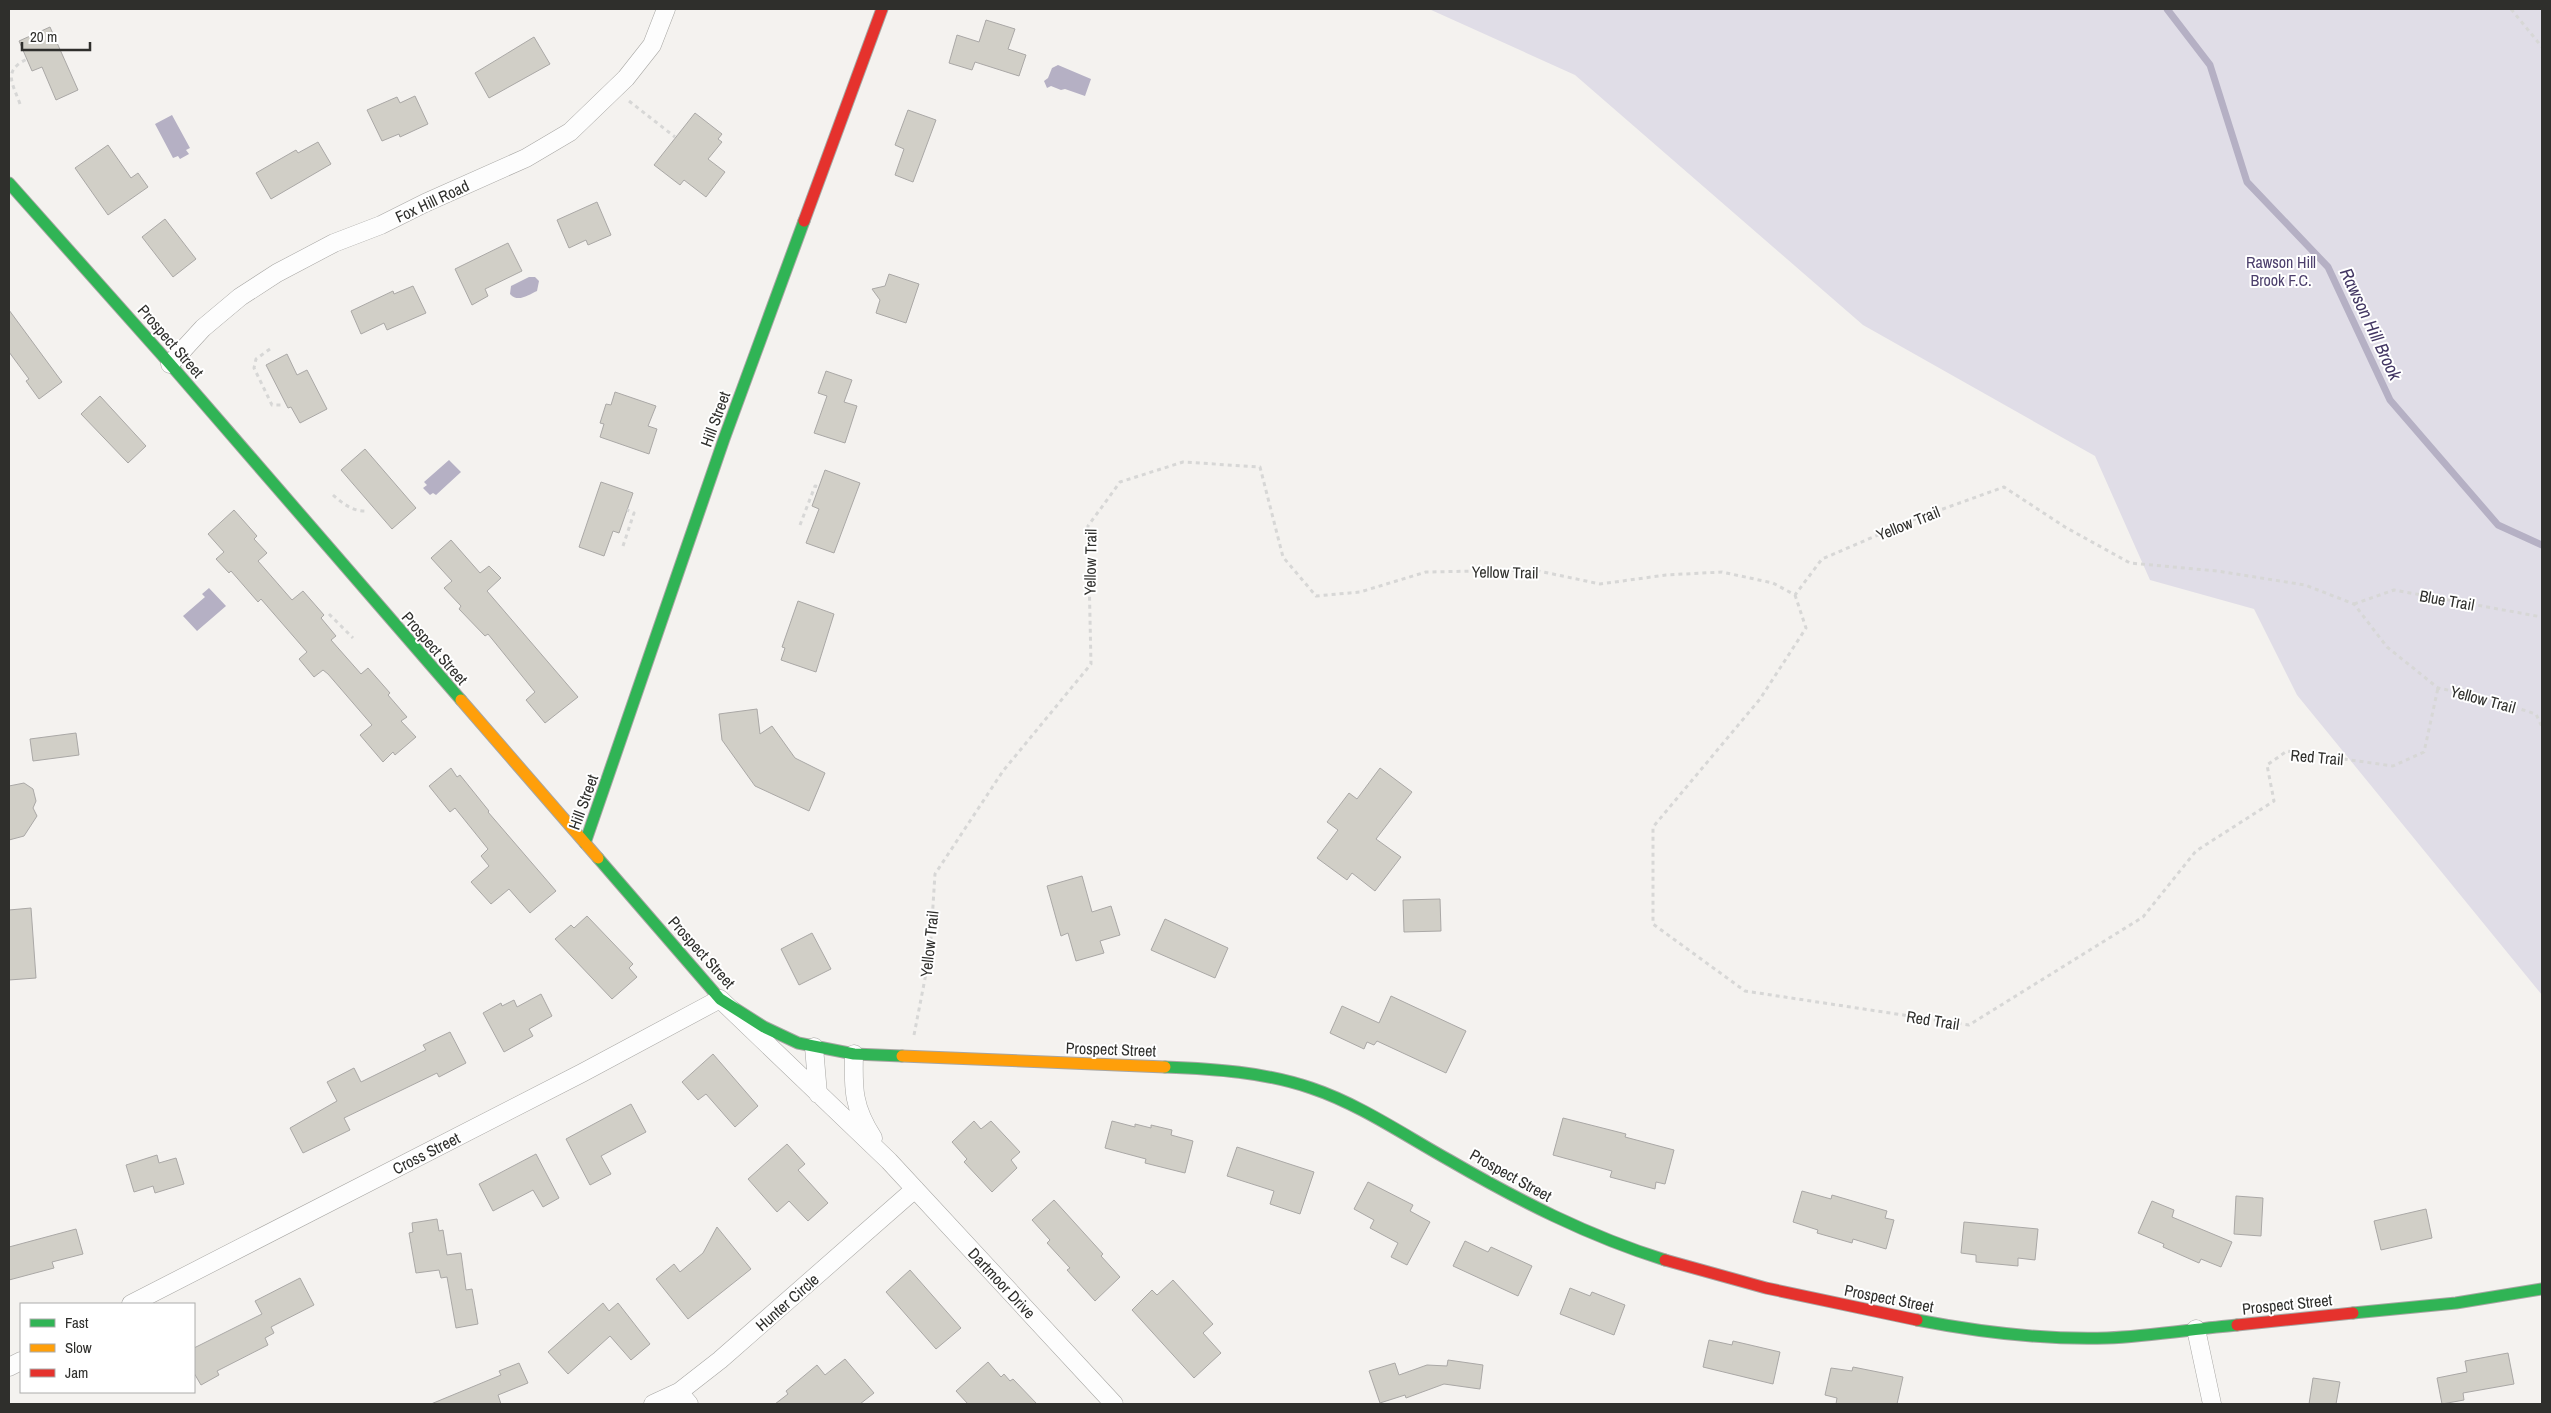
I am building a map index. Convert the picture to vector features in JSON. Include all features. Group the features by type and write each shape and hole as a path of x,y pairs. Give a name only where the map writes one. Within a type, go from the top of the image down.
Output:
{"street":[{"name":"Fox Hill Road","path":"170,364 203,328 240,297 277,273 334,243 382,225 425,203 526,158 570,132 626,78 652,45 666,9"},
{"name":"Hill Street","path":"585,843 724,439 882,9"},
{"name":"Prospect Street","path":"9,183 170,364 720,999 764,1027 814,1047 854,1054 1230,1070 1267,1077 1320,1091 1557,1218 1622,1246 1689,1268 1758,1287 1932,1323 2034,1337 2110,1338 2172,1334 2196,1329 2456,1303 2542,1289"},
{"name":"Dartmoor Drive","path":"720,999 889,1161 1114,1404"},
{"name":"Cross Street","path":"133,1303 582,1073 720,999"},
{"path":"814,1047 818,1094"},
{"name":"Dartmoor Drive","path":"854,1054 853,1087 857,1110 889,1161"},
{"name":"Hunter Circle","path":"653,1404 684,1398 720,1360 915,1190"},
{"path":"2196,1329 2212,1404"},
{"path":"9,1367 20,1361"}],"path":[{"path":"2511,9 2542,47"},
{"path":"20,104 10,76 12,69 27,59"},
{"path":"614,89 675,137"},
{"path":"270,349 256,359 254,368 272,405 281,405"},
{"name":"Yellow Trail","path":"909,1057 930,953 935,874 1003,771 1091,664 1088,526 1120,482 1183,462 1260,467 1282,557 1316,596 1360,592 1426,572 1534,570 1600,584 1666,576 1722,572 1773,583 1795,595 1822,559 1915,519 2004,487 2065,527 2130,563 2216,571 2305,585 2354,604 2387,646 2438,688 2485,698 2536,714 2542,727"},
{"path":"800,525 816,486 819,487"},
{"path":"334,496 359,512 367,511"},
{"path":"623,546 634,513 627,510"},
{"name":"Blue Trail","path":"2354,604 2394,590 2542,617"},
{"name":"Red Trail","path":"1795,595 1806,628 1760,699 1653,827 1653,924 1744,991 1969,1025 2144,917 2196,852 2274,801 2267,766 2288,751 2393,766 2424,752 2438,688"},
{"path":"329,614 353,638"}],"green space":[{"name":"Rawson Hill Brook F.C.","path":"1429,9 2542,9 2542,995 2297,695 2254,609 2150,580 2095,456 1863,325 1575,75"}],"shaded area":[{"path":"1058,65 1091,79 1085,96 1051,86 1047,88 1044,81 1048,78 1052,68"},
{"path":"172,115 190,148 186,150 189,154 180,159 178,156 173,158 155,124"},
{"path":"529,277 535,277 539,281 537,291 520,298 513,297 510,294 511,286"},
{"path":"449,460 461,472 436,495 433,493 430,495 423,488 427,485 424,482"},
{"path":"209,588 226,606 197,631 183,616 205,597 202,594"}],"building":[{"path":"986,20 1015,29 1008,49 1026,55 1019,76 975,62 972,70 949,63 957,35 979,42"},
{"path":"50,27 78,90 56,100 42,67 32,71 19,41"},
{"path":"534,37 550,64 489,98 475,73"},
{"path":"415,96 428,124 400,137 399,134 382,141 367,110 397,97 400,103"},
{"path":"908,110 936,120 913,182 895,175 904,149 895,145"},
{"path":"695,113 722,134 718,139 722,142 708,159 725,172 706,197 684,180 680,185 654,165"},
{"path":"318,142 331,164 271,199 256,173 296,150 298,153"},
{"path":"108,145 131,178 138,173 148,187 108,215 75,168"},
{"path":"597,202 611,235 588,245 586,240 569,248 557,220"},
{"path":"165,219 196,259 173,277 142,237"},
{"path":"508,243 522,271 485,289 488,296 472,305 455,269"},
{"path":"889,274 919,284 906,323 876,313 880,300 872,289 885,286"},
{"path":"413,286 426,313 387,330 384,323 361,334 351,311 393,291 394,294"},
{"path":"9,310 62,382 39,399 26,381 29,379 9,352"},
{"path":"287,354 297,375 307,370 327,409 300,423 291,407 288,408 266,365"},
{"path":"826,371 852,380 844,402 857,406 845,443 814,433 827,396 818,393"},
{"path":"615,392 656,406 648,426 657,429 649,454 600,437 604,424 600,423 606,404 611,405"},
{"path":"100,396 146,446 128,463 81,414"},
{"path":"365,449 416,508 392,529 341,470"},
{"path":"825,470 860,483 834,553 806,543 819,509 812,506"},
{"path":"601,482 633,493 619,533 613,531 604,556 579,547"},
{"path":"234,510 257,536 254,539 267,553 258,561 292,600 303,591 324,615 321,618 336,636 331,640 361,674 368,668 390,693 388,695 407,717 401,721 416,737 395,755 393,752 383,762 360,735 372,725 328,674 323,670 314,677 299,659 307,652 261,599 258,602 231,571 229,573 216,559 224,552 208,534"},
{"path":"451,540 480,573 489,566 501,578 487,591 578,697 545,723 526,700 535,692 488,634 485,636 459,609 461,606 444,588 452,581 431,558"},
{"path":"798,601 834,614 816,672 781,660 785,648 782,647"},
{"path":"757,709 760,734 772,726 795,758 825,773 809,811 755,786 722,740 719,714"},
{"path":"76,733 79,755 33,761 30,739"},
{"path":"451,768 457,777 460,775 488,812 556,891 530,913 509,889 491,904 471,882 489,866 481,856 488,849 455,808 450,812 429,786"},
{"path":"1380,768 1412,792 1376,839 1401,857 1375,891 1352,873 1347,880 1317,858 1338,830 1327,822 1349,793 1357,799"},
{"path":"24,783 33,789 36,801 33,808 37,816 24,836 9,840 9,786"},
{"path":"1082,876 1092,912 1111,906 1120,935 1100,941 1104,953 1076,961 1068,933 1061,936 1047,886"},
{"path":"1440,899 1441,931 1404,932 1403,900"},
{"path":"31,908 36,978 9,980 9,910"},
{"path":"587,916 633,964 629,968 637,977 612,999 555,939 571,925 574,928"},
{"path":"1165,919 1228,948 1215,978 1151,950"},
{"path":"812,933 831,969 799,985 781,949"},
{"path":"541,994 552,1016 529,1029 533,1036 504,1052 483,1013 501,1003 502,1006 514,1000 517,1007"},
{"path":"1391,996 1466,1031 1446,1073 1377,1041 1374,1045 1367,1042 1364,1049 1330,1033 1342,1006 1379,1023"},
{"path":"450,1032 466,1063 439,1077 437,1073 344,1118 350,1130 303,1153 290,1128 337,1101 327,1082 354,1068 361,1082 426,1050 423,1045"},
{"path":"713,1054 758,1106 735,1127 706,1094 698,1100 682,1082"},
{"path":"631,1104 646,1132 601,1156 611,1174 590,1185 566,1139"},
{"path":"1563,1118 1626,1134 1625,1137 1674,1150 1665,1184 1656,1182 1655,1189 1610,1177 1612,1171 1553,1155"},
{"path":"974,1121 981,1129 991,1121 1020,1152 1011,1160 1017,1168 992,1192 964,1162 967,1159 952,1142"},
{"path":"1112,1121 1135,1127 1135,1124 1151,1128 1151,1125 1172,1130 1171,1135 1193,1141 1185,1173 1145,1163 1146,1159 1105,1148"},
{"path":"787,1144 805,1164 798,1170 828,1203 808,1221 789,1201 777,1212 748,1179"},
{"path":"1237,1147 1314,1172 1300,1214 1270,1204 1274,1191 1227,1176"},
{"path":"536,1154 559,1198 543,1207 533,1190 493,1211 479,1184"},
{"path":"157,1155 159,1163 176,1158 184,1184 155,1193 153,1186 134,1192 126,1165"},
{"path":"1368,1182 1413,1205 1410,1211 1430,1222 1407,1265 1391,1257 1398,1243 1370,1228 1374,1220 1354,1209"},
{"path":"1802,1191 1831,1199 1832,1195 1887,1211 1885,1218 1894,1220 1886,1249 1853,1239 1852,1243 1817,1233 1818,1230 1793,1222"},
{"path":"2236,1196 2263,1198 2261,1236 2234,1234"},
{"path":"1054,1200 1103,1254 1101,1256 1120,1277 1095,1301 1067,1270 1070,1268 1047,1243 1050,1240 1032,1220"},
{"path":"2152,1201 2174,1210 2172,1217 2232,1242 2221,1267 2201,1259 2199,1263 2163,1247 2164,1244 2138,1233"},
{"path":"2426,1209 2432,1238 2381,1250 2374,1221"},
{"path":"437,1219 439,1231 443,1230 447,1255 461,1253 466,1290 472,1289 478,1324 456,1328 447,1277 441,1278 439,1270 416,1273 409,1233 413,1232 412,1223"},
{"path":"1964,1222 2038,1229 2035,1260 2018,1258 2018,1266 1976,1262 1976,1255 1961,1253"},
{"path":"717,1227 751,1269 688,1319 656,1279 674,1264 680,1272 703,1253"},
{"path":"76,1229 83,1254 52,1262 54,1268 9,1280 9,1247"},
{"path":"1465,1241 1488,1252 1491,1247 1532,1266 1518,1296 1453,1266"},
{"path":"910,1270 961,1328 936,1349 886,1292"},
{"path":"300,1278 314,1305 271,1327 274,1333 265,1338 268,1345 217,1371 219,1375 201,1385 195,1375 195,1348 262,1314 255,1301"},
{"path":"1173,1280 1213,1324 1203,1333 1221,1353 1194,1378 1132,1310 1152,1290 1157,1295"},
{"path":"1570,1288 1590,1296 1592,1292 1625,1305 1614,1335 1560,1314"},
{"path":"603,1303 609,1311 618,1303 650,1344 631,1360 610,1336 568,1374 548,1352"},
{"path":"1709,1340 1732,1345 1733,1341 1780,1352 1773,1384 1703,1367"},
{"path":"2508,1353 2514,1384 2463,1393 2464,1400 2442,1404 2437,1378 2467,1372 2465,1361"},
{"path":"845,1359 874,1393 860,1404 775,1404 788,1394 786,1391 817,1365 825,1375"},
{"path":"1448,1360 1483,1365 1480,1389 1444,1384 1406,1398 1405,1395 1380,1403 1369,1371 1395,1363 1399,1375 1427,1365 1447,1366"},
{"path":"988,1362 1001,1377 1004,1374 1010,1381 1013,1379 1037,1404 968,1404 956,1391"},
{"path":"519,1363 528,1383 498,1395 501,1404 431,1404 501,1375 499,1371"},
{"path":"1853,1367 1903,1377 1897,1404 1836,1404 1837,1398 1825,1395 1831,1368 1852,1371"},
{"path":"2313,1378 2340,1382 2336,1404 2309,1404"}],"waterway":[{"name":"Rawson Hill Brook","path":"2167,9 2210,65 2247,182 2328,267 2390,400 2498,525 2542,545"}],"traffic: fast":[{"path":"9,183 170,364 461,700"},
{"path":"585,843 724,439 804,221"},
{"path":"598,858 720,999 764,1027 798,1043 854,1054 902,1056"},
{"path":"1165,1067 1221,1070 1257,1075 1311,1088 1364,1111 1527,1203 1608,1240 1665,1260"},
{"path":"2353,1313 2456,1303 2542,1289"},
{"path":"1917,1320 1964,1328 2059,1338 2140,1336 2237,1325"}],"traffic: slow":[{"path":"461,700 598,858"},
{"path":"902,1056 1165,1067"}],"traffic: jam":[{"path":"804,221 882,9"},
{"path":"1665,1260 1766,1288 1917,1320"},
{"path":"2237,1325 2353,1313"}]}
